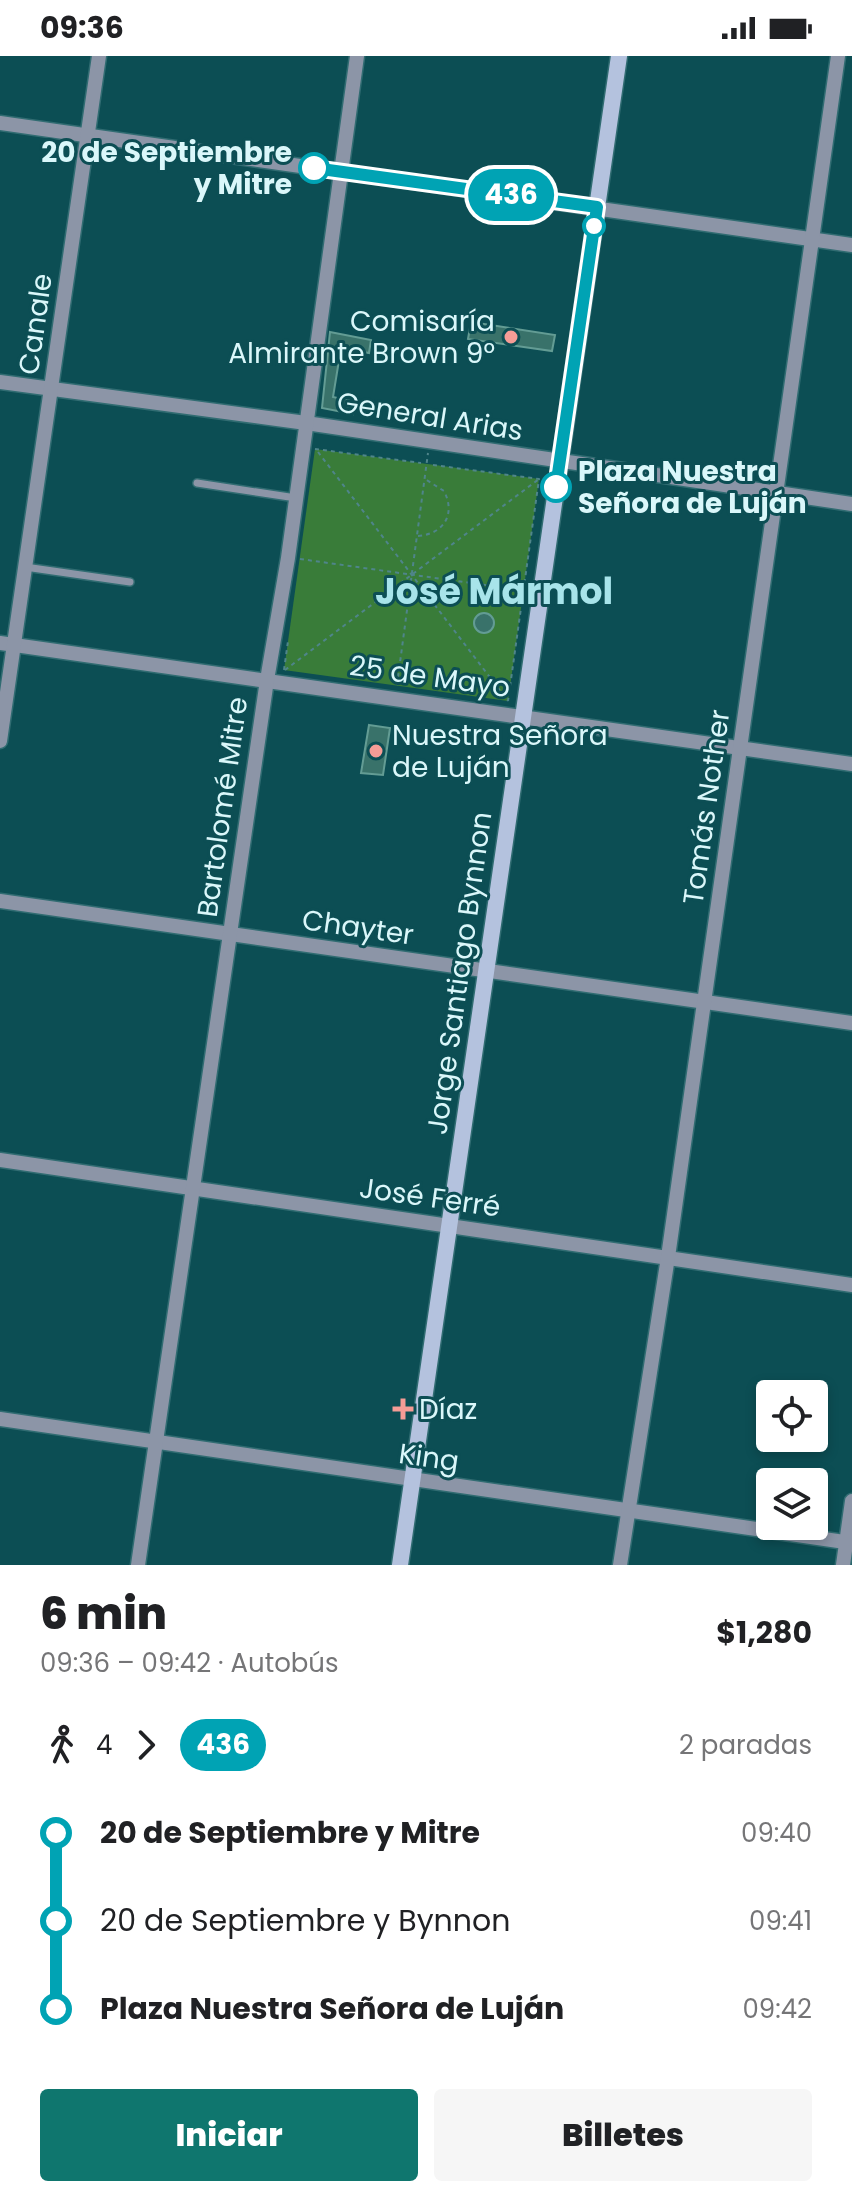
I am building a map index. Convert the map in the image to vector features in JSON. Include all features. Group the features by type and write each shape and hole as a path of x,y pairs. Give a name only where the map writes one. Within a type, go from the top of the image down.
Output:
{"street":[{"name":"Canale","path":"0,741 7,644 25,567 99,56"},
{"name":"Bartolomé Mitre","path":"138,1565 229,935 288,558 357,56"},
{"name":"Jorge Santiago Bynnon","path":"400,1565 523,716 532,592 559,463 619,56"},
{"name":"Tomás Nother","path":"620,1565 668,1257 838,56"},
{"path":"0,123 852,245"},
{"name":"General Arias","path":"0,382 305,429 852,504"},
{"name":"25 de Mayo","path":"7,644 852,764"},
{"name":"Chayter","path":"0,901 852,1023"},
{"name":"José Ferré","path":"0,1160 852,1285"},
{"name":"King","path":"0,1419 411,1482 849,1542"},
{"path":"843,1565 849,1542 852,1501"}],"lane":[{"path":"197,483 296,498"},
{"path":"25,567 130,582"}],"path":[{"path":"305,429 315,449 508,701 523,716"},
{"path":"394,698 429,444"},
{"path":"315,449 421,463"},
{"path":"313,464 315,449"},
{"path":"433,465 539,479"},
{"path":"417,537 436,532 443,526 450,508 444,491 425,479"},
{"path":"267,680 539,479"},
{"path":"508,701 532,592 539,479"},
{"path":"288,558 532,592"},
{"path":"284,670 290,629"},
{"path":"284,670 298,672"},
{"path":"494,699 508,701"}],"green space":[{"name":"Plaza Nuestra Señora de Luján","path":"315,449 539,479 508,701 284,670"}],"building":[{"name":"Comisaría Almirante Brown 9°","path":"471,322 555,335 552,351 468,339"},
{"path":"330,332 371,340 369,353 341,348 333,397 355,402 353,414 322,408"},
{"path":"484,613 491,616 494,623 491,630 484,633 477,630 474,623 477,616"},
{"name":"Nuestra Señora de Luján","path":"369,725 390,728 383,775 361,773"}],"bus line":[{"name":"436","path":"314,168 597,207 556,487"}],"place":[{"name":"20 de Septiembre y Mitre","path":"314,168"},
{"name":"Comisaría Almirante Brown 9°","path":"511,337"},
{"name":"Plaza Nuestra Señora de Luján","path":"556,487"},
{"name":"Nuestra Señora de Luján","path":"376,751"},
{"name":"Díaz","path":"403,1409"}],"district":[{"name":"José Mármol","path":"494,591"}]}
